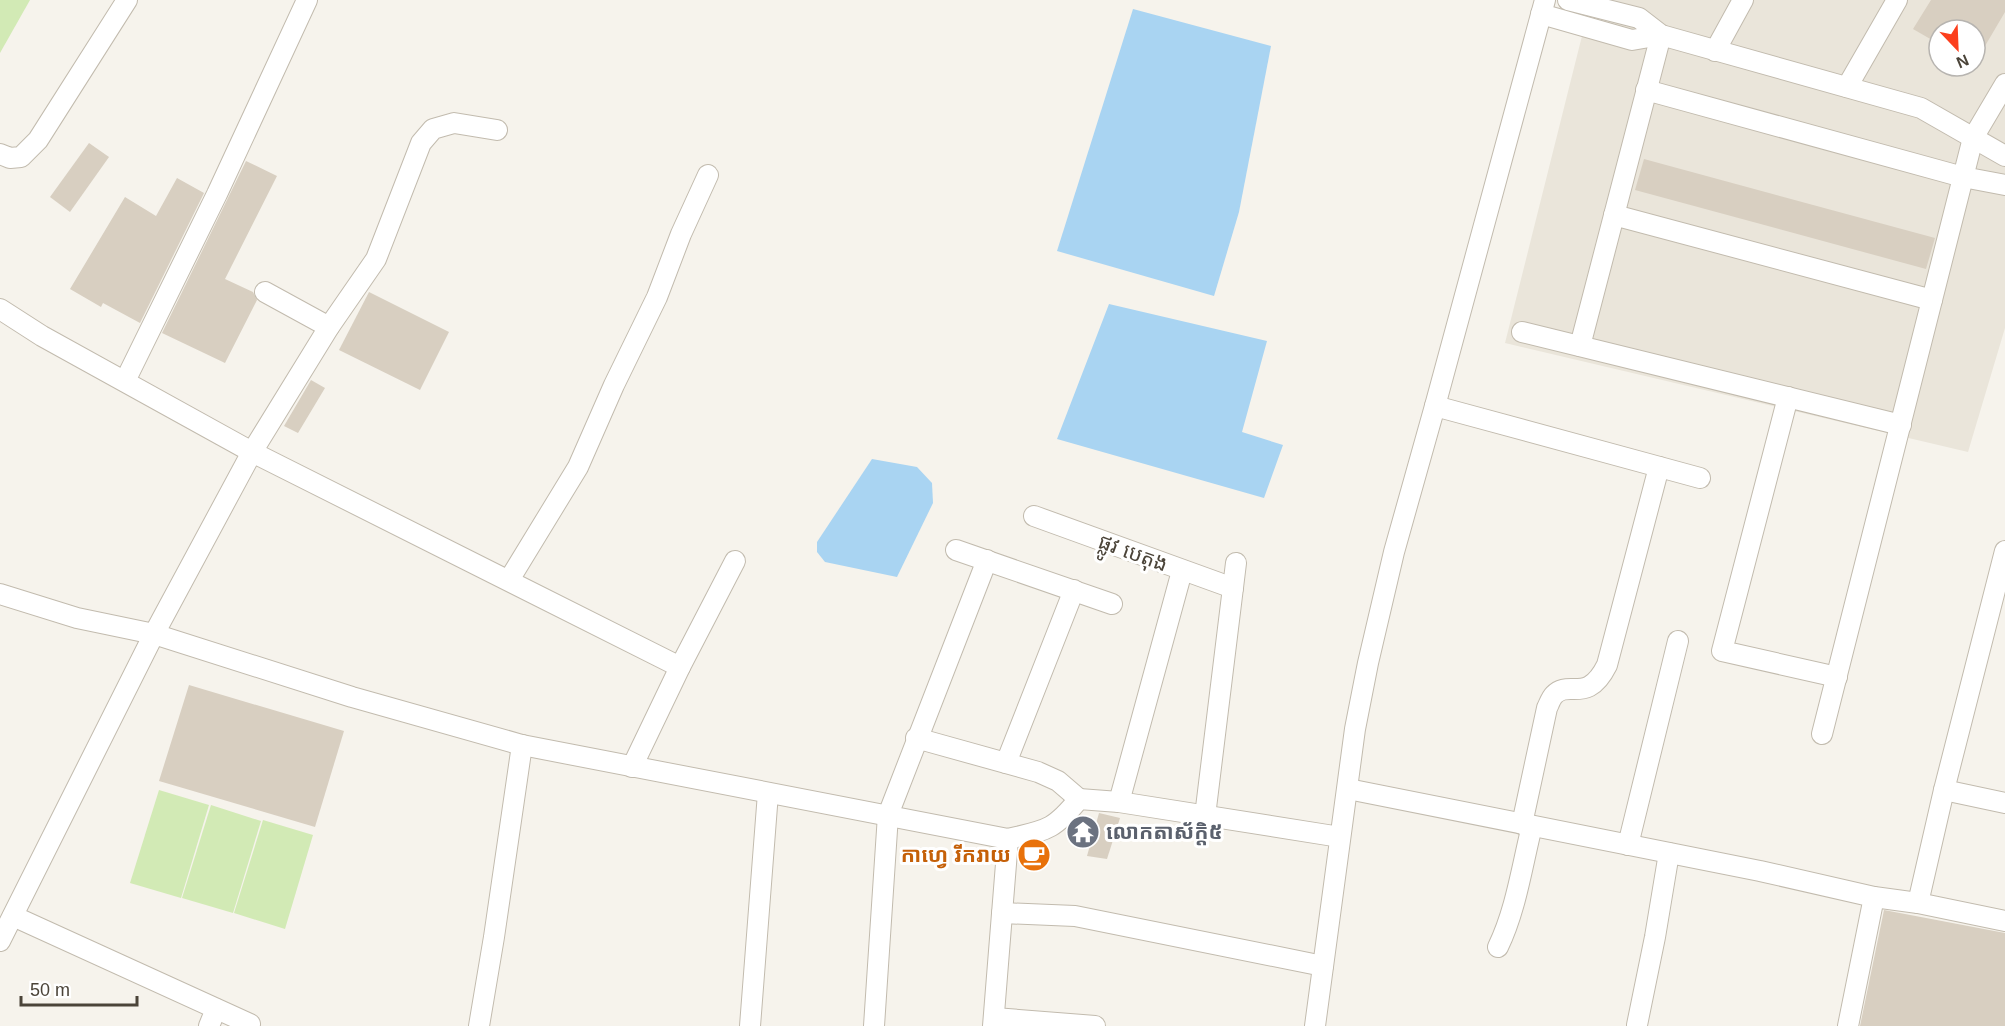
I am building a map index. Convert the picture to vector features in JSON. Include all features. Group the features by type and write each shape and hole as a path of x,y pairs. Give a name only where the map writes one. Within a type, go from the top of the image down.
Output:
{"street":[{"path":"0,154 10,158 21,157 38,140 127,0"},
{"path":"125,381 217,194 307,0"},
{"path":"1568,0 1639,18 1660,35 1921,108 2005,156"},
{"path":"1715,51 1743,0"},
{"path":"1847,87 1898,0"},
{"path":"1315,1026 1355,729 1368,663 1394,552 1436,406 1543,7 1632,40 1660,35"},
{"path":"1580,346 1660,35"},
{"path":"1822,734 1973,138 2005,84"},
{"path":"1646,90 1963,177 2005,185"},
{"path":"1,936 154,634 252,453 329,327 376,259 421,143 433,129 454,123 497,130"},
{"path":"509,580 578,467 614,385 657,297 681,234 708,175"},
{"path":"1614,215 1932,300"},
{"path":"265,292 329,327"},
{"path":"0,309 42,336 252,453 680,667"},
{"path":"1522,332 1900,425"},
{"path":"1788,397 1722,651 1837,677"},
{"path":"1436,406 1700,478"},
{"path":"1498,947 1511,911 1548,708 1554,695 1562,690 1576,691 1591,687 1600,678 1607,665 1659,467"},
{"name":"ផ្លូវ បេតុង","path":"1034,516 1233,588"},
{"path":"957,550 1112,604"},
{"path":"1918,903 1944,790 2005,551"},
{"path":"874,1026 888,815 987,560"},
{"path":"632,766 735,561"},
{"path":"1205,816 1236,563"},
{"path":"1119,802 1182,571"},
{"path":"1006,763 1074,590"},
{"path":"0,594 77,618 154,634 352,697 522,745 1008,839 1047,830 1064,818 1079,799"},
{"path":"1628,845 1678,641"},
{"path":"916,738 1038,772 1058,781 1079,799 1119,802 1340,837"},
{"path":"478,1026 494,937 522,745"},
{"path":"1348,789 1669,853 1874,897 1918,903 2005,921"},
{"path":"1944,790 2005,803"},
{"path":"750,1026 768,793"},
{"path":"1008,839 993,1022 1095,1026"},
{"path":"1638,1025 1669,853"},
{"path":"1848,1026 1874,897"},
{"path":"1002,913 1086,918 1323,966"},
{"path":"13,916 213,1017 250,1024"}],"shaded area":[{"path":"1591,0 2005,0 2005,328 1968,452 1505,343"}],"green space":[{"path":"0,0 30,0 0,53"},
{"path":"159,790 209,805 181,898 130,883"},
{"path":"211,805 261,821 233,913 182,898"},
{"path":"263,820 313,835 285,929 234,913"}],"water":[{"path":"1133,9 1271,46 1239,212 1214,296 1057,251"},
{"path":"1109,304 1267,341 1242,432 1283,445 1264,498 1057,439"},
{"path":"872,459 917,467 932,483 933,503 897,577 825,562 817,552 817,542"}],"building":[{"path":"1931,0 2005,0 2005,12 1987,43 1987,18 1927,18 1927,37 1913,29"},
{"path":"89,143 109,157 70,212 50,197"},
{"path":"1644,159 1935,238 1926,269 1635,190"},
{"path":"246,161 277,176 225,279 253,292 257,300 225,363 162,333"},
{"path":"177,178 204,193 140,323 103,303 101,307 70,289 125,197 156,216"},
{"path":"369,292 449,332 420,390 339,350"},
{"path":"311,380 325,388 298,433 284,426"},
{"path":"189,685 344,731 315,827 159,781"},
{"path":"1099,813 1120,818 1107,859 1087,856"},
{"path":"1884,910 2005,933 2005,1026 1860,1026"}],"place":[{"name":"លោកតាស័ក្តិ៥","path":"1083,832"},
{"name":"កាហ្វេ រីករាយ","path":"1034,855"}]}
